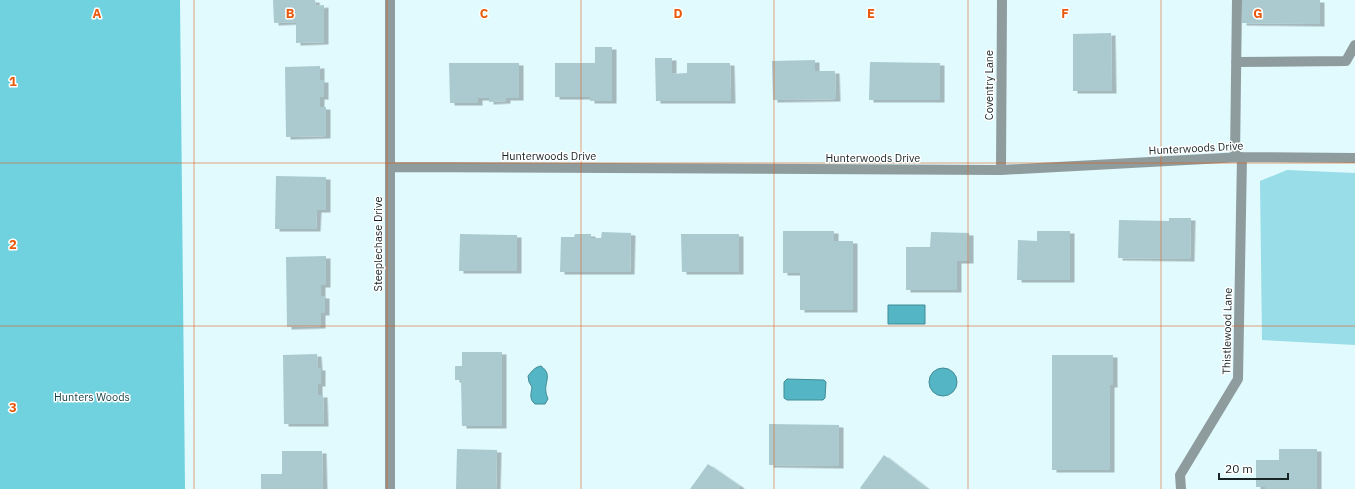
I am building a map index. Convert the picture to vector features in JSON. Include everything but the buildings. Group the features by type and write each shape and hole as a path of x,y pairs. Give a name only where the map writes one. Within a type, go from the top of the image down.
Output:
{"street":[{"name":"Steeplechase Drive","path":"390,0 390,489"},
{"name":"Coventry Lane","path":"1001,170 1002,0"},
{"name":"Thistlewood Lane","path":"1180,489 1180,475 1238,379 1237,0"},
{"path":"1236,62 1346,61 1355,45"},
{"name":"Hunterwoods Drive","path":"390,167 1001,170 1238,157 1355,158"}],"shaded area":[{"path":"1287,170 1355,173 1355,345 1262,340 1260,181"},
{"path":"888,305 925,305 925,324 888,324"},
{"path":"541,366 547,372 546,394 548,399 545,404 535,404 531,398 532,387 528,376 535,368"},
{"path":"943,368 953,372 957,382 953,392 943,396 933,392 929,382 933,372"},
{"path":"787,379 824,380 826,382 825,398 823,400 787,400 784,398 784,382"}],"green space":[{"name":"Hunters Woods","path":"0,0 180,0 185,489 0,489"}]}
